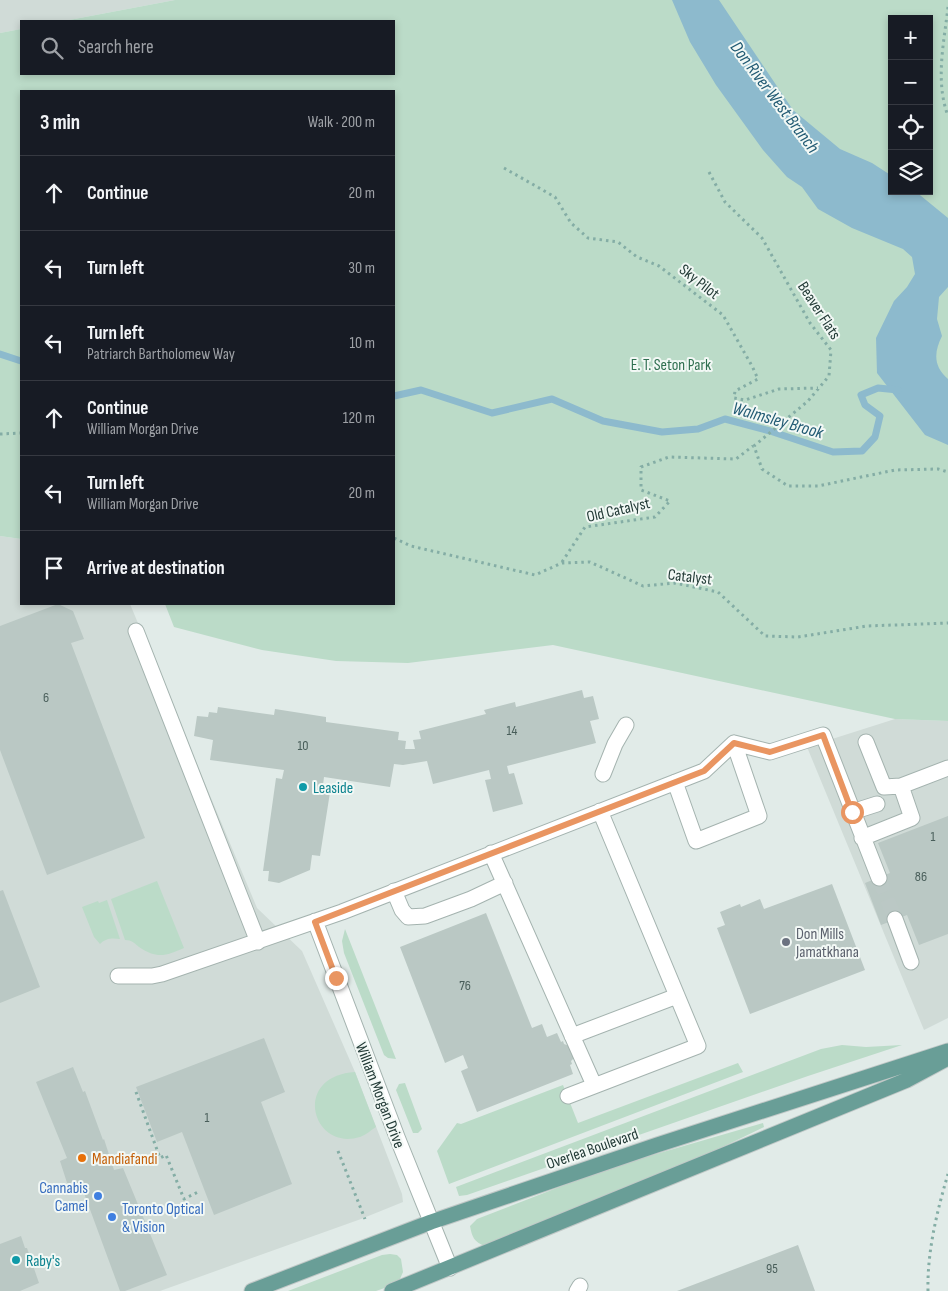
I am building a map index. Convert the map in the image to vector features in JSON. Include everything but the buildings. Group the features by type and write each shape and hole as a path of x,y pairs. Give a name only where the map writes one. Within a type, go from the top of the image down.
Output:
{"main road":[{"name":"Overlea Boulevard","path":"252,1291 431,1222 657,1145 948,1051"},
{"path":"392,1291 907,1080 948,1058"}],"street":[{"path":"136,631 258,942"},
{"path":"603,774 615,744 626,725"},
{"path":"734,743 770,752 823,735 879,878"},
{"path":"866,742 884,787 901,786 948,768"},
{"path":"118,976 152,976 162,974 315,922 704,771 734,743"},
{"path":"675,782 696,841 759,816 734,743"},
{"path":"862,838 912,818 901,786"},
{"path":"852,812 877,804"},
{"path":"568,1096 698,1046 600,811"},
{"path":"491,853 594,1085"},
{"path":"394,892 402,910 408,917 425,916 471,899 505,883"},
{"path":"895,919 911,962"},
{"name":"William Morgan Drive","path":"315,922 450,1268"},
{"path":"572,1036 677,996"}],"path":[{"path":"948,8 942,47 941,76 944,106 948,116"},
{"name":"Sky Pilot","path":"504,168 555,197 571,223 588,238 618,242 637,257 659,266 723,315 758,380 735,391 734,398 745,400 779,389 819,388"},
{"name":"Beaver Flats","path":"709,172 725,202 762,238 810,323 831,350 829,376 808,401 754,446"},
{"path":"0,434 20,432"},
{"path":"754,446 762,470 788,486 818,486 895,470 938,469 948,472"},
{"name":"Old Catalyst","path":"562,562 585,528 655,517 670,501 641,490 641,467 669,457 736,460 754,446"},
{"name":"Catalyst","path":"395,538 411,546 535,575 562,562 590,562 643,586 675,583 718,592 766,636 798,637 867,626 948,623"},
{"path":"136,1092 160,1158 166,1155 184,1199 198,1192"},
{"path":"338,1150 364,1219"},
{"path":"928,1291 928,1271 932,1242 948,1174"}],"shaded area":[{"path":"0,0 175,0 69,20 20,20 20,29 0,33"},
{"path":"0,536 20,539 20,605 130,605 257,908 302,951 355,1072 402,1194 403,1202 361,1219 160,1291 0,1291"},
{"path":"895,719 948,721 948,1018 924,1030 807,747"}],"green space":[{"name":"E. T. Seton Park","path":"175,0 948,0 948,721 895,719 553,645 408,663 336,661 262,650 174,627 165,605 395,605 395,90 20,90 20,539 0,536 0,33 20,29 20,75 395,75 395,20 69,20"},
{"path":"157,881 184,948 162,955 145,951 131,941 125,940 111,899"},
{"path":"107,900 120,939 109,939 100,944 94,937 82,907"},
{"path":"345,929 396,1059 388,1058 384,1055 344,953 342,941"},
{"path":"842,1045 866,1047 902,1045 467,1195 459,1196 456,1187 821,1049"},
{"path":"738,1063 743,1072 449,1184 437,1151 457,1123 461,1124 563,1085 578,1123"},
{"path":"355,1072 376,1127 360,1137 343,1139 330,1134 320,1124 316,1112 316,1098 322,1086 335,1077"},
{"path":"405,1083 422,1129 418,1133 413,1133 396,1090 399,1084"},
{"path":"763,1123 764,1127 636,1189 485,1246 478,1243 473,1236 470,1226 477,1219 608,1168"},
{"path":"382,1255 397,1255 401,1259 403,1272 400,1279 393,1285 376,1291 288,1291"}],"water":[{"name":"Don River West Branch","path":"672,0 719,0 793,110 840,149 872,163 888,173 888,195 920,195 948,218 948,287 939,297 937,319 942,336 937,348 936,359 943,374 948,379 948,445 925,435 877,373 876,338 894,301 907,287 915,274 912,257 903,249 852,228 818,209 802,187 787,177 763,150 716,85 690,42"}],"waterway":[{"name":"Walmsley Brook","path":"0,354 20,361"},
{"name":"Walmsley Brook","path":"395,396 421,390 492,413 552,399 603,421 662,432 698,429 725,419 770,431 833,452 862,451 875,437 880,416 865,405 861,395 878,388 898,390"}],"tunnel":[{"path":"879,878 895,919"}],"place":[{"name":"Leaside","path":"303,787"},
{"name":"Don Mills Jamatkhana","path":"786,942"},
{"name":"Mandiafandi","path":"82,1158"},
{"name":"Cannabis Camel","path":"98,1196"},
{"name":"Toronto Optical & Vision","path":"112,1217"},
{"name":"Raby's","path":"16,1260"}],"route":[{"path":"336,978 315,922 704,771 734,743 770,752 823,735 852,812"}]}
